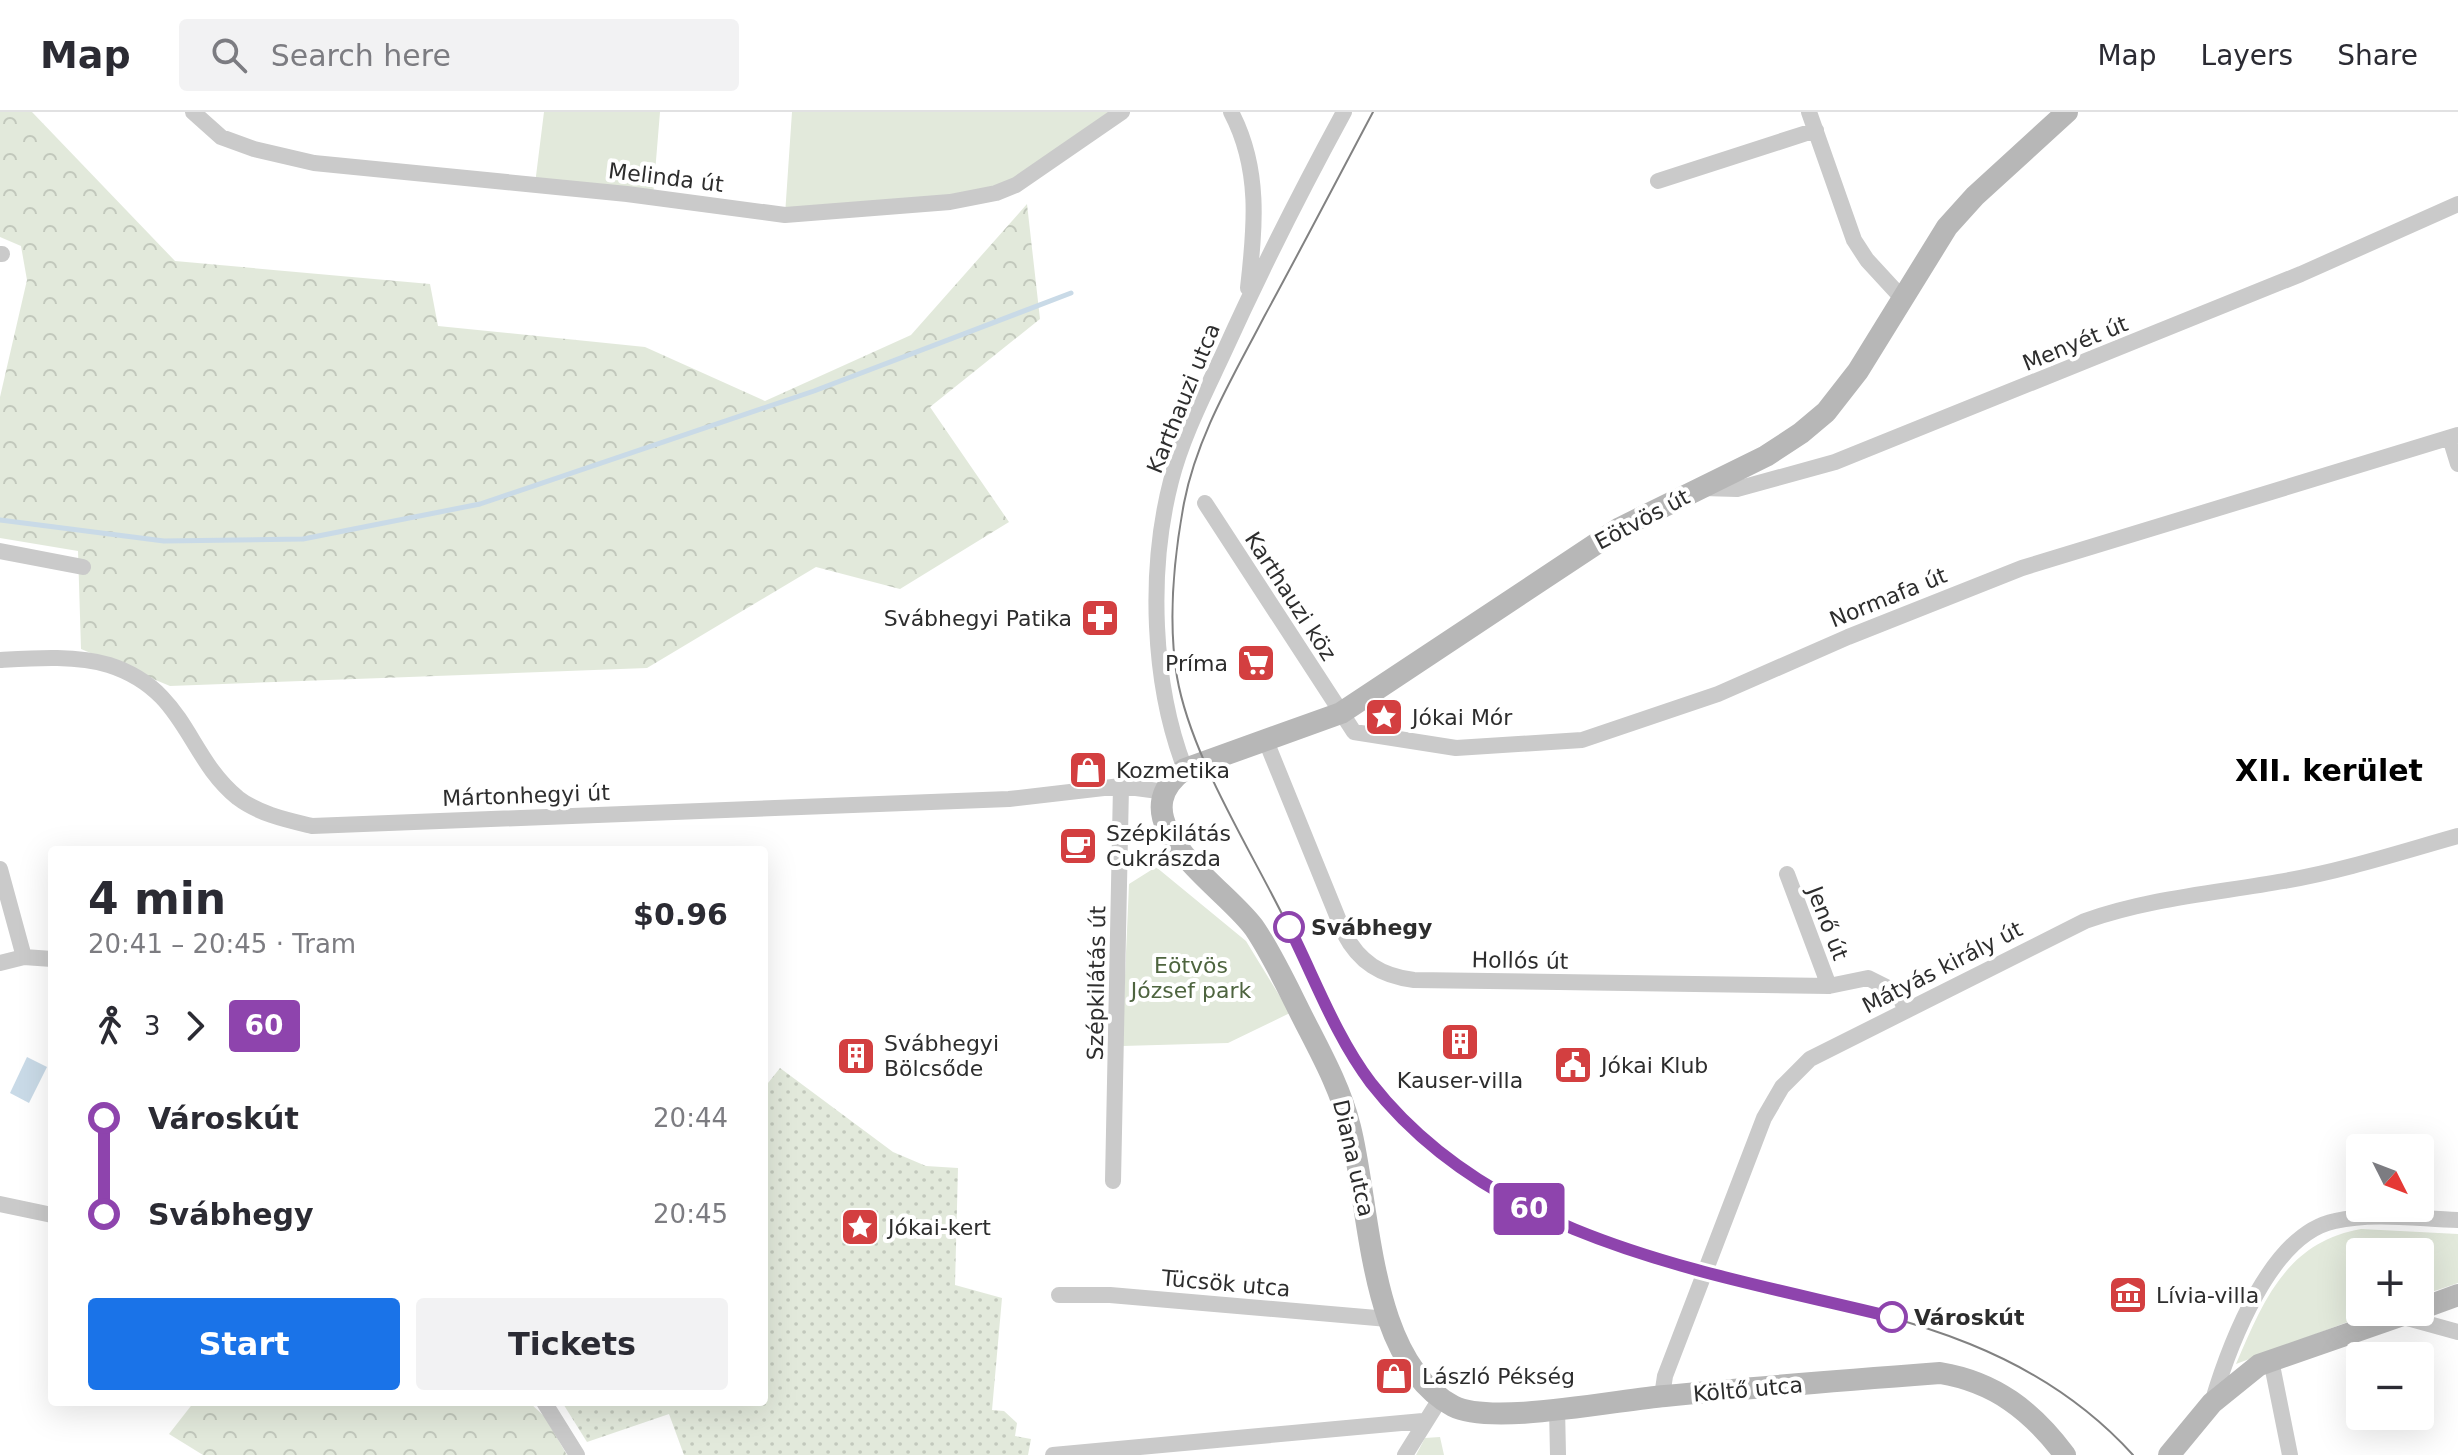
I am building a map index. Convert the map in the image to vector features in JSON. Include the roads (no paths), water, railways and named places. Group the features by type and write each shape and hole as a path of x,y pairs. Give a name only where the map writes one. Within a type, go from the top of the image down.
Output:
{"street":[{"name":"Melinda út","path":"193,112 221,137 314,163 627,194 785,215 936,203 996,193 1016,185 1122,112"},
{"path":"1231,112 1245,146 1256,213 1247,302"},
{"name":"Karthauzi utca","path":"1185,769 1160,677 1160,542 1171,480 1199,405 1247,302 1344,112"},
{"path":"1809,112 1854,240 1867,260 1902,298"},
{"name":"Eötvös út","path":"1185,769 1341,713 1570,559 1620,528 1766,456 1826,412 1858,371 1947,227 1975,196 2067,112"},
{"path":"1658,181 1816,130"},
{"name":"Menyét út","path":"1700,488 1747,487 1849,457 2301,274 2458,204"},
{"path":"2454,436 2458,464"},
{"name":"Normafa út","path":"1341,713 1354,732 1418,744 1508,747 1582,740 1718,694 1848,637 2022,568 2454,436"},
{"name":"Karthauzi köz","path":"1205,503 1341,713"},
{"path":"0,551 83,567"},
{"name":"Mártonhegyi út","path":"0,660 95,661 145,683 187,725 209,767 239,799 275,817 312,826 1009,799 1121,786"},
{"name":"Hollós út","path":"1266,741 1344,933 1353,950 1367,965 1384,973 1414,980 1829,986 1868,978 1898,993 1906,1011"},
{"path":"1121,786 1166,792 1170,782 1185,769"},
{"name":"Szépkilátás út","path":"1113,1181 1121,786"},
{"name":"Diana utca","path":"1166,792 1164,816 1169,836 1194,869 1253,926 1339,1091 1351,1130 1388,1319 1405,1359 1440,1399"},
{"name":"Mátyás király út","path":"1662,1396 1665,1376 1764,1118 1782,1087 1810,1059 1998,961 2085,921 2124,907 2284,881 2458,836"},
{"path":"0,869 24,957"},
{"name":"Jenő út","path":"1787,874 1829,986"},
{"path":"0,963 24,957 48,959"},
{"path":"0,1204 48,1214"},
{"path":"2212,1403 2248,1312 2280,1258 2300,1238 2320,1225 2355,1218 2458,1220"},
{"name":"Tücsök utca","path":"1059,1295 1110,1295 1388,1319"},
{"path":"2434,1304 2458,1295"},
{"path":"2434,1322 2458,1332"},
{"path":"2169,1455 2212,1403 2233,1383 2271,1360 2369,1326"},
{"path":"2271,1360 2290,1455"},
{"name":"Költő utca","path":"1440,1399 1457,1408 1497,1414 1662,1396 1940,1373 1984,1384 2014,1402 2043,1428 2065,1455"},
{"path":"1405,1455 1423,1421 1440,1399"},
{"path":"546,1406 577,1455"},
{"path":"1557,1407 1558,1455"},
{"path":"1053,1455 1423,1421"}],"water":[{"path":"27,1057 47,1067 29,1103 10,1093"}],"waterway":[{"path":"0,520 164,541 303,539 480,504 814,391 1071,293"}],"tram line":[{"path":"1373,112 1240,362 1207,431 1184,503 1177,545 1173,612 1177,677 1195,739 1208,771 1343,1039 1370,1081 1409,1123 1460,1165 1514,1200 1572,1229 1673,1264 1884,1315 1952,1337 2016,1365 2077,1404 2133,1455"},
{"name":"60","path":"1289,927 1347,1046 1370,1081 1436,1149 1499,1193 1567,1226 1639,1254 1892,1317"}],"place":[{"name":"Svábhegyi Patika","path":"1100,618"},
{"name":"Príma","path":"1256,663"},
{"name":"Jókai Mór","path":"1384,717"},
{"name":"Kozmetika","path":"1088,770"},
{"name":"Szépkilátás Cukrászda","path":"1078,846"},
{"name":"Svábhegy","path":"1289,927"},
{"name":"Kauser-villa","path":"1460,1042"},
{"name":"Svábhegyi Bölcsőde","path":"856,1056"},
{"name":"Jókai Klub","path":"1573,1065"},
{"name":"Jókai-kert","path":"860,1227"},
{"name":"Lívia-villa","path":"2128,1295"},
{"name":"Városkút","path":"1892,1317"},
{"name":"László Pékség","path":"1394,1376"}],"district":[{"name":"XII. kerület","path":"2329,771"}],"park label":[{"name":"Eötvös József park","path":"1191,978"}]}
